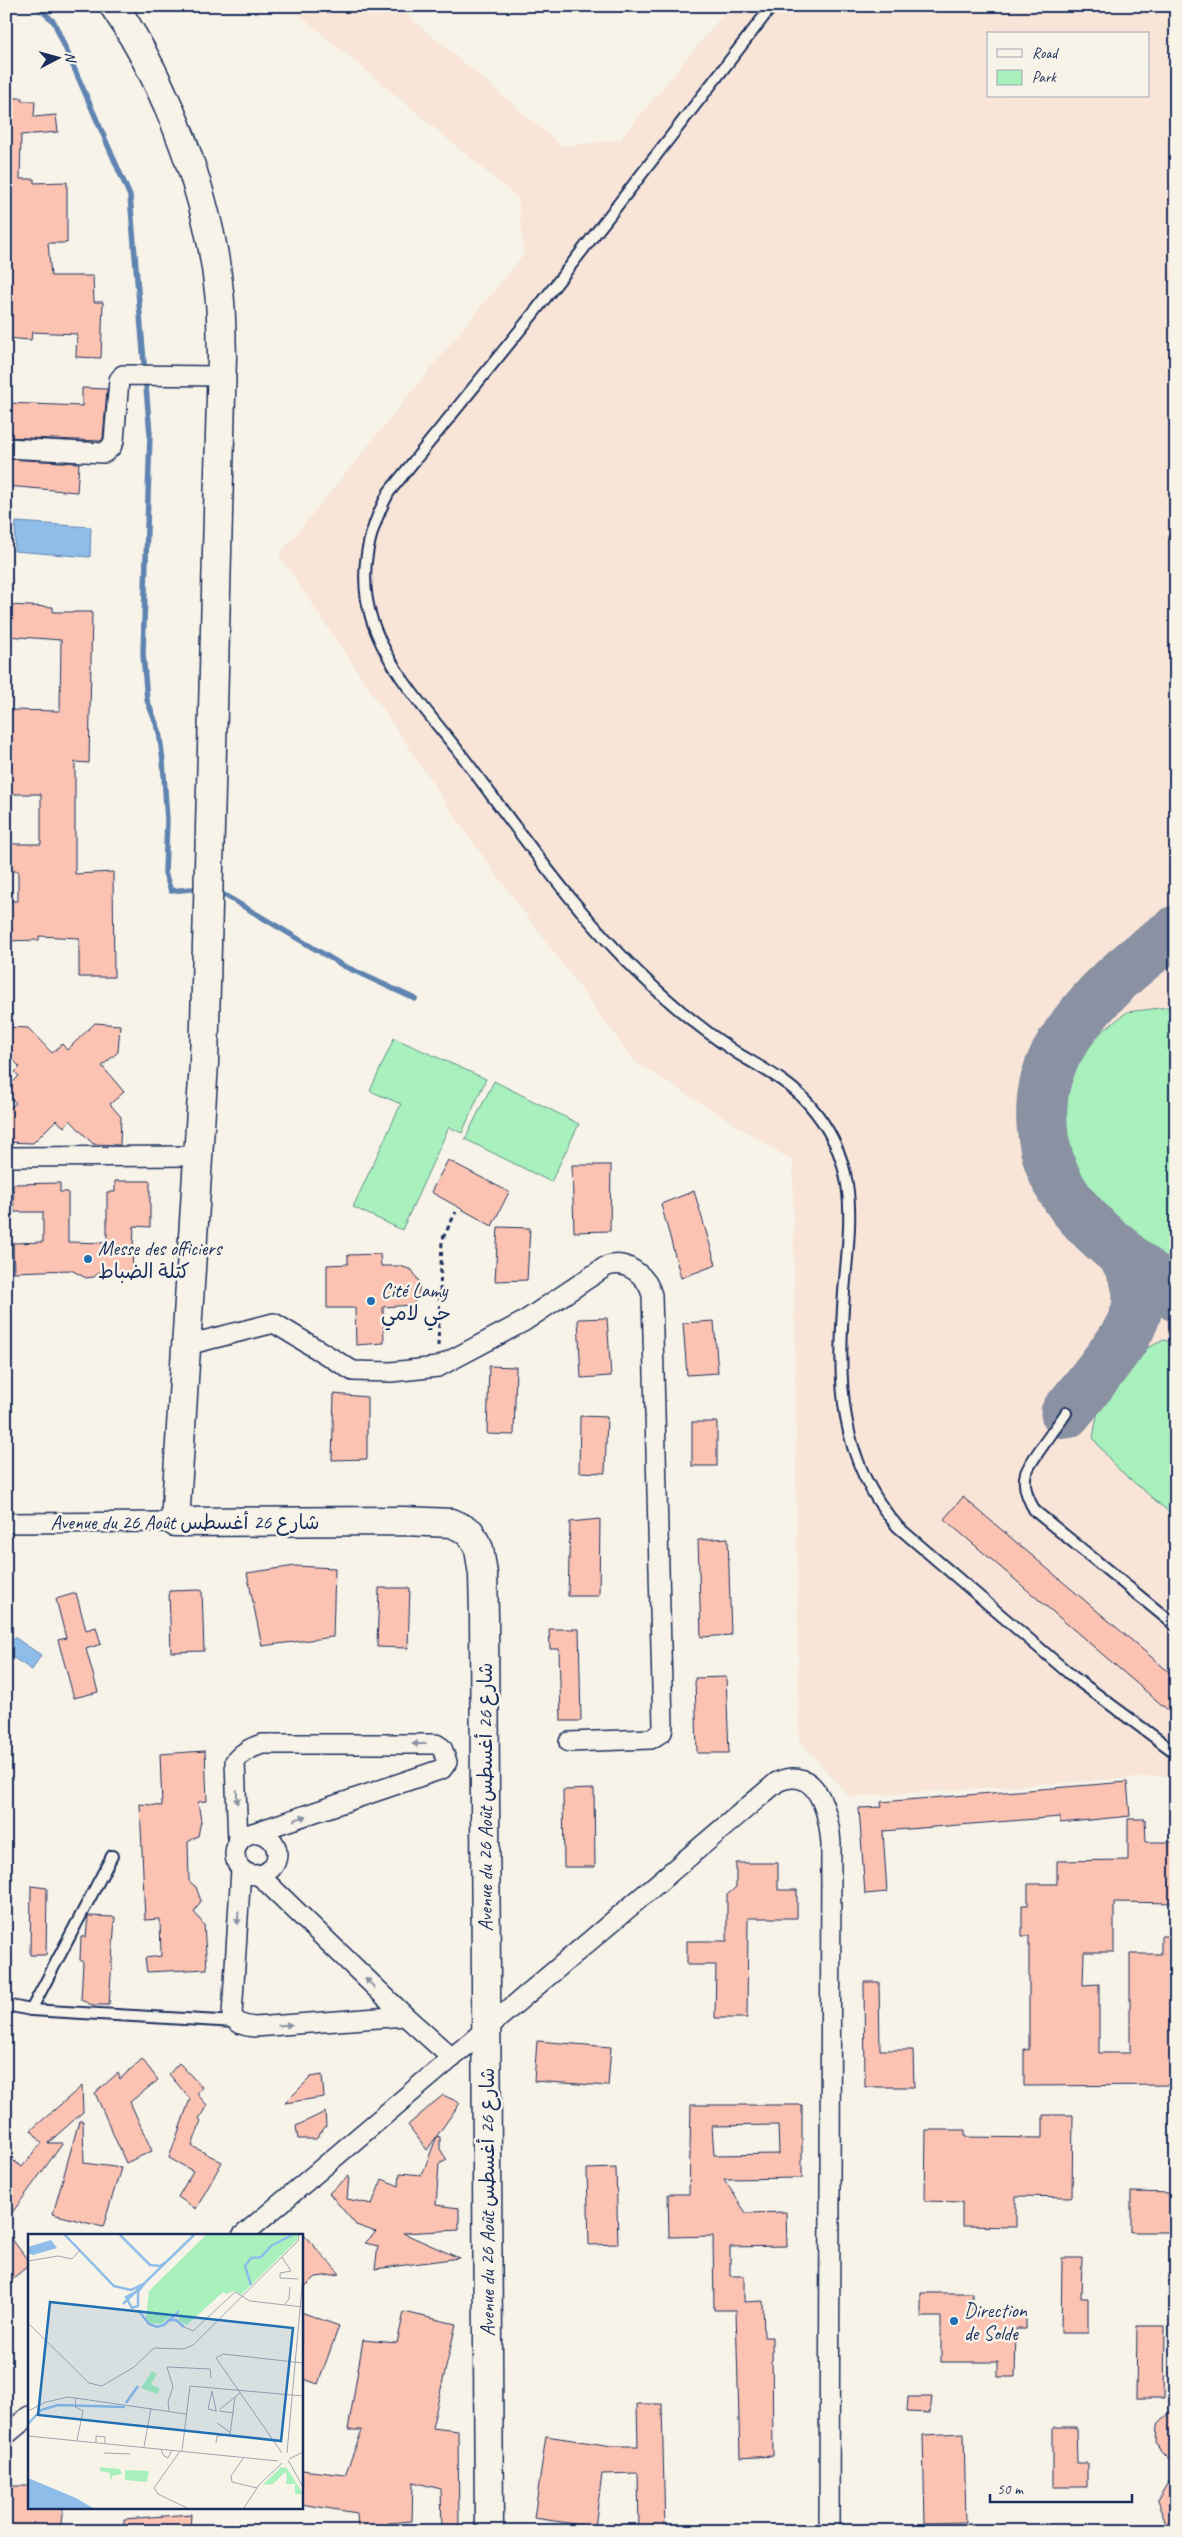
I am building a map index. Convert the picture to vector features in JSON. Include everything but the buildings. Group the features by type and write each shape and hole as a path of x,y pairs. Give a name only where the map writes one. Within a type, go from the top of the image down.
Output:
{"street":[{"path":"114,6 150,69 180,138 207,220 220,291 221,376 204,1062 175,1522"},
{"path":"6,448 98,454 108,450 114,441 119,380 123,375 221,376"},
{"path":"6,1157 199,1156"},
{"path":"187,1345 274,1323 353,1371 391,1372 438,1367 523,1322 612,1264 627,1266 643,1278 650,1286 652,1296 663,1726 662,1732 651,1740 569,1742"},
{"name":"Avenue du 26 Août شارع 26 أغسطس","path":"6,1523 404,1521 452,1524 470,1532 479,1549 483,1574 489,2531"},
{"path":"246,1838 235,1761 251,1748 262,1744 436,1744 447,1754 447,1762 442,1769 246,1838 235,1852 236,1861 452,2058"},
{"path":"244,2234 777,1782 786,1778 803,1781 816,1789 829,1821 831,1844 829,2531"},
{"path":"246,1838 263,1834 271,1839 276,1847 277,1856 274,1865 267,1872 250,1872"},
{"path":"250,1872 232,2015 237,2022 255,2027 405,2016"},
{"path":"6,2435 28,2417"}],"lane":[{"path":"772,6 532,314 389,492 373,524 366,561 366,588 370,615 376,632 393,664 524,837 607,941 685,1014 740,1055 775,1074 790,1086 825,1125 842,1166 851,1210 842,1325 844,1412 855,1458 863,1477 885,1512 898,1527 1072,1676 1176,1753"},
{"path":"1066,1413 1026,1473 1026,1488 1031,1504 1035,1511 1176,1626"},
{"path":"31,2010 112,1856"},
{"path":"6,2005 31,2010 237,2022"}],"path":[{"path":"438,1367 442,1240 456,1212"}],"shaded area":[{"path":"289,6 397,6 562,146 620,140 730,6 1176,6 1176,1775 849,1797 799,1739 793,1161 634,1061 471,840 279,555 524,254 518,198"}],"green space":[{"path":"1176,1006 1176,1272 1117,1224 1074,1171 1056,1115 1076,1052 1127,1012"},
{"path":"394,1038 486,1079 462,1133 449,1127 402,1230 353,1207 401,1104 370,1091"},
{"path":"494,1081 579,1124 551,1182 465,1139"},
{"path":"1164,1340 1176,1344 1176,1518 1116,1467 1093,1438 1100,1399 1129,1357"}],"water":[{"path":"16,522 91,527 90,557 14,551"},
{"path":"14,1637 41,1655 32,1670 6,1653"}],"waterway":[{"path":"37,6 54,22 130,196 150,434 143,654 147,700 159,731 163,761 167,820 165,873 171,891 191,889"},
{"path":"221,893 342,965 415,999"}],"taxiway":[{"path":"1176,931 1128,968 1099,996 1072,1028 1051,1064 1042,1106 1042,1127 1052,1169 1061,1188 1073,1206 1096,1231 1176,1296"},
{"path":"1066,1413 1118,1347 1134,1320 1138,1293 1135,1279 1129,1264 1118,1248"}],"place":[{"name":"Messe des officiers كتلة الضباط","path":"88,1259"},
{"name":"Cité Lamy حي لامي","path":"371,1301"},
{"name":"Direction de Solde","path":"954,2321"}]}
